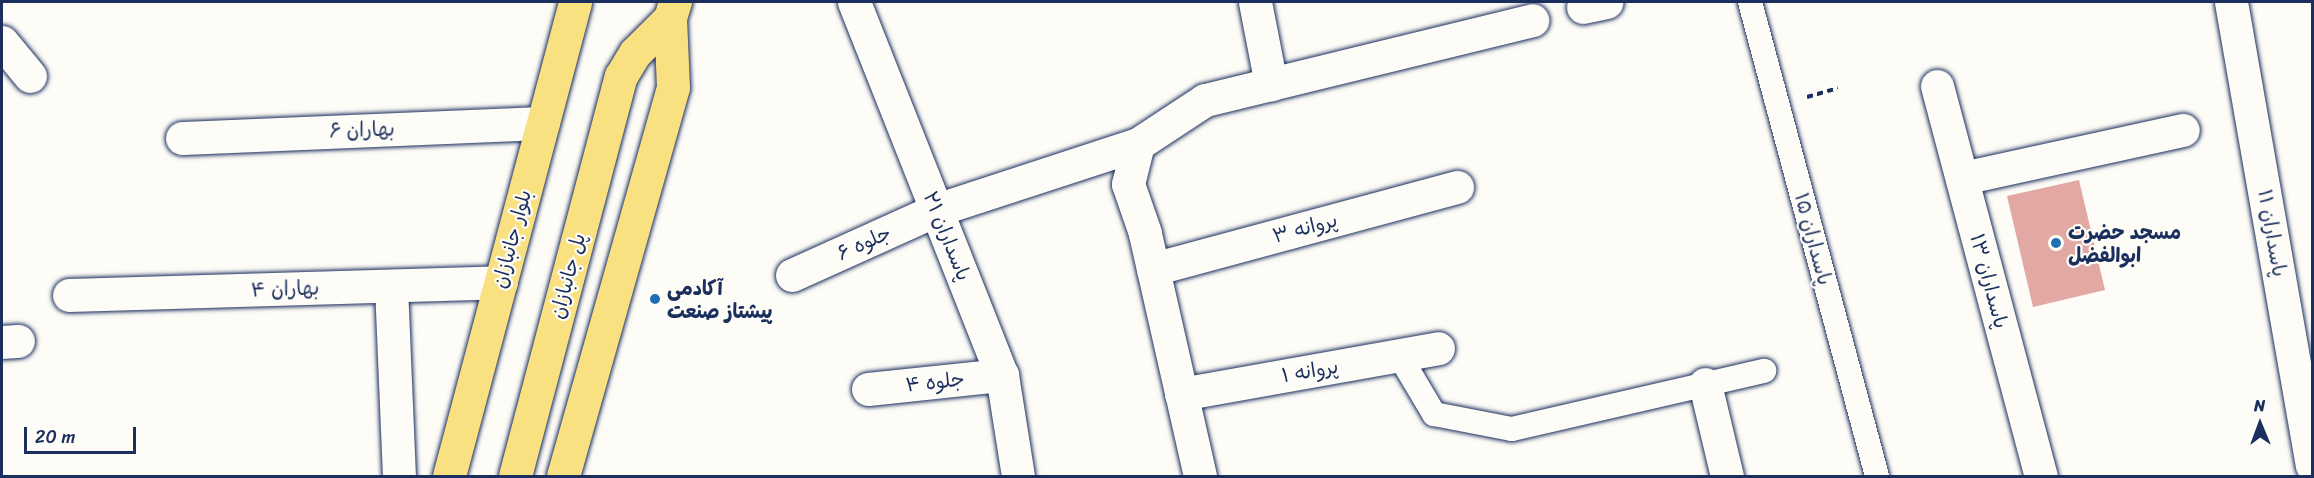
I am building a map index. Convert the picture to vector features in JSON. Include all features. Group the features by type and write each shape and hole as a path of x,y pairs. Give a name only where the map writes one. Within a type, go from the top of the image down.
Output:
{"main road":[{"name":"بلوار جانبازان","path":"449,477 575,2"},
{"name":"پل جانبازان","path":"515,477 621,76 635,53 672,10"},
{"path":"563,477 674,87 672,10"}],"street":[{"name":"پاسداران ۲۱","path":"854,2 1002,375 1018,477"},
{"path":"1255,2 1271,84"},
{"name":"پاسداران ۱۵","path":"1750,2 1877,477"},
{"name":"پاسداران ١١","path":"2231,2 2313,465"},
{"name":"جلوه ۶","path":"792,275 936,210 1138,144 1205,100 1532,20"},
{"path":"2,42 30,76"},
{"name":"پاسداران ۱۳","path":"1937,86 2041,477"},
{"name":"بهاران ۶","path":"182,138 543,123"},
{"path":"1962,178 2183,130"},
{"path":"1138,144 1128,184 1153,268 1200,477"},
{"name":"پروانه ۳","path":"1153,268 1457,187"},
{"name":"بهاران ۴","path":"69,295 501,282"},
{"path":"392,286 399,477"},
{"name":"پروانه ۱","path":"1181,394 1438,348"},
{"path":"1399,355 1434,414 1512,429 1764,371"},
{"name":"جلوه ۴","path":"868,389 1002,375"},
{"path":"1705,384 1727,477"}],"building":[{"name":"مسجد حضرت ابوالفضل","path":"2079,180 2105,290 2033,307 2007,196"}],"place":[{"name":"مسجد حضرت ابوالفضل","path":"2056,243"},
{"name":"آکادمی پیشتاز صنعت","path":"655,299"}]}
